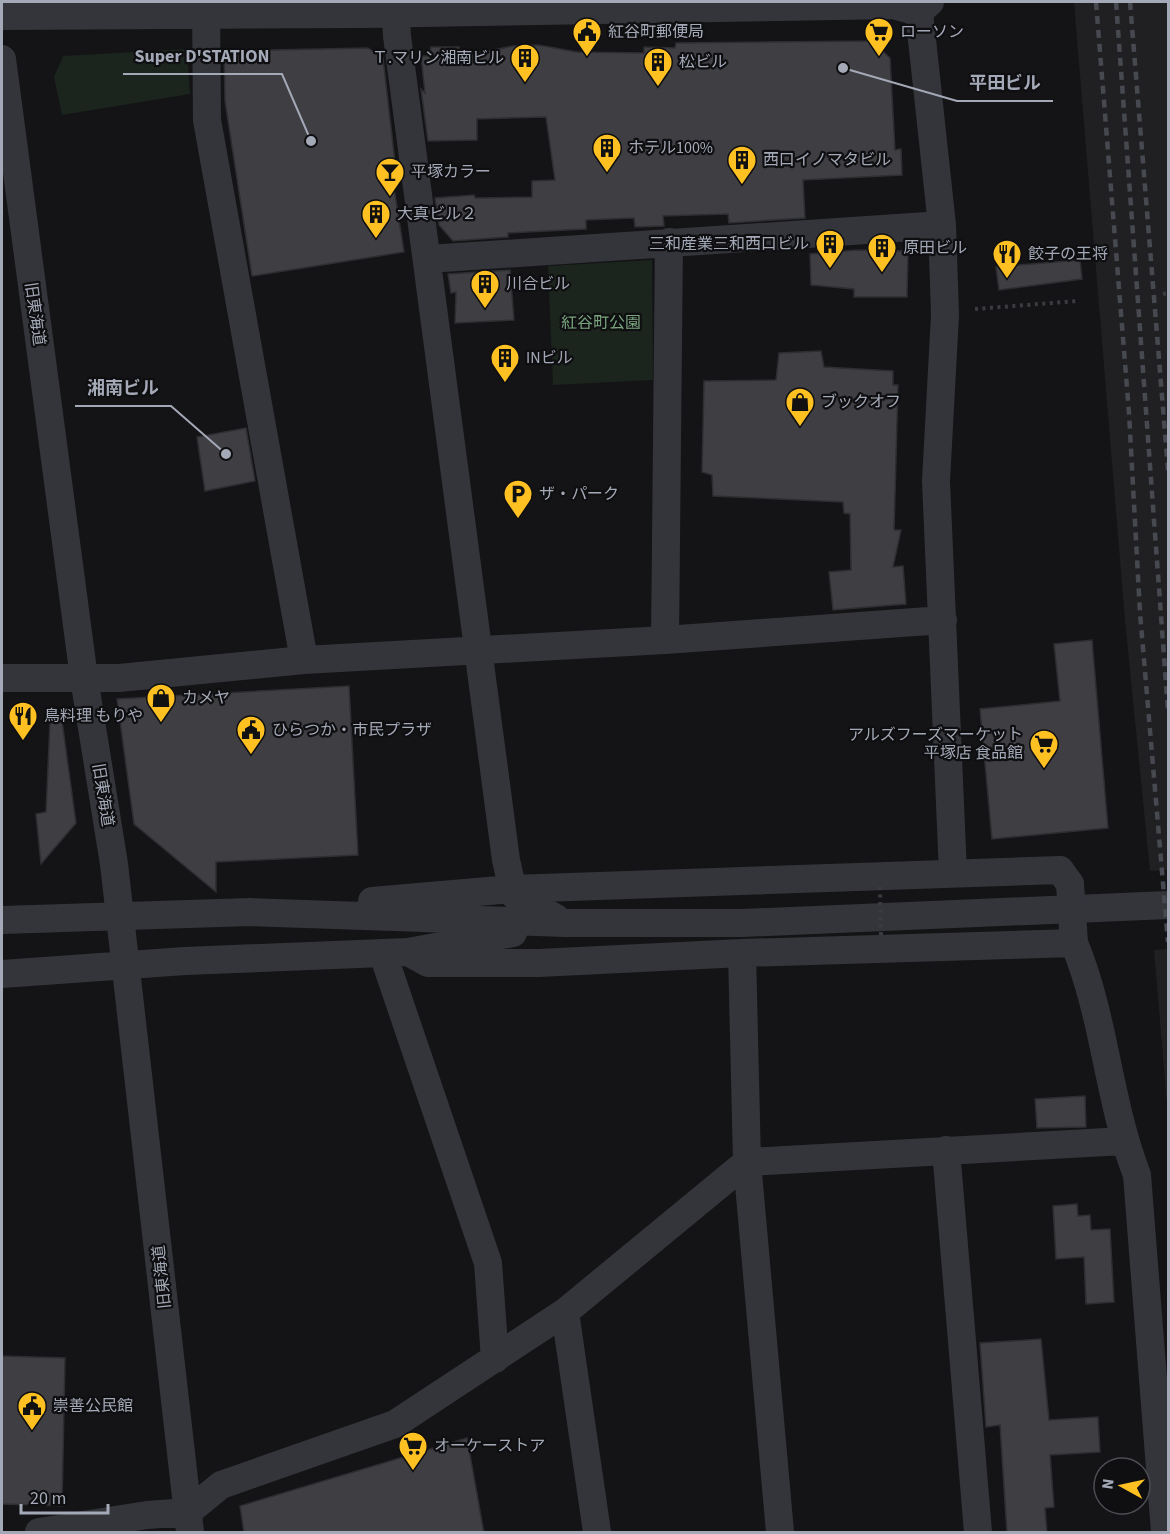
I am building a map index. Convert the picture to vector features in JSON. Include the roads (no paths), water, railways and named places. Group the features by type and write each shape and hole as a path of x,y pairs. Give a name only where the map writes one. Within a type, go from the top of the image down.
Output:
{"street":[{"path":"2,16 206,9 395,7 892,4 925,7 942,225 945,315 936,481 953,873"},
{"path":"395,7 477,650 512,888 518,899 566,923"},
{"path":"206,9 207,120 304,660"},
{"name":"旧東海道","path":"2,59 84,678 114,864 189,1522"},
{"path":"428,259 942,225"},
{"path":"665,640 669,242"},
{"path":"2,678 119,678 304,660 665,640 943,620"},
{"path":"2,920 250,912 512,888 1060,870 1070,884 1074,943 1088,984 1124,1141 1137,1175 1165,1533"},
{"path":"250,912 566,923 742,923 1168,905"},
{"path":"2,974 395,953 566,923"},
{"path":"395,953 428,963 538,963 742,953 1074,943"},
{"path":"395,953 488,1263 495,1359"},
{"path":"742,953 747,1162 780,1533"},
{"path":"39,1533 147,1515 189,1522 221,1485 395,1424 565,1312 747,1162 1124,1141"},
{"path":"946,1150 978,1533"},
{"path":"565,1312 597,1533"}],"railway":[{"path":"1096,2 1129,413 1140,613 1168,942"},
{"path":"1116,2 1168,711"},
{"path":"1130,2 1168,470"}],"place":[{"name":"紅谷町郵便局","path":"587,58"},
{"name":"ローソン","path":"879,58"},
{"name":"平田ビル","path":"843,68"},
{"name":"Ｔ.マリン湘南ビル","path":"525,84"},
{"name":"松ビル","path":"658,88"},
{"name":"Super D'STATION","path":"311,141"},
{"name":"ホテル100%","path":"607,174"},
{"name":"西口イノマタビル","path":"742,186"},
{"name":"平塚カラー","path":"390,198"},
{"name":"大真ビル２","path":"376,240"},
{"name":"三和産業三和西口ビル","path":"830,270"},
{"name":"原田ビル","path":"882,274"},
{"name":"餃子の王将","path":"1007,280"},
{"name":"川合ビル","path":"485,310"},
{"name":"INビル","path":"505,384"},
{"name":"ブックオフ","path":"800,428"},
{"name":"湘南ビル","path":"226,454"},
{"name":"ザ・パーク","path":"518,520"},
{"name":"カメヤ","path":"161,724"},
{"name":"鳥料理 もりや","path":"23,742"},
{"name":"ひらつか・市民プラザ","path":"251,756"},
{"name":"アルズフーズマーケット 平塚店 食品館","path":"1044,770"},
{"name":"崇善公民館","path":"32,1432"},
{"name":"オーケーストア","path":"413,1472"}],"park label":[{"name":"紅谷町公園","path":"601,323"}]}
